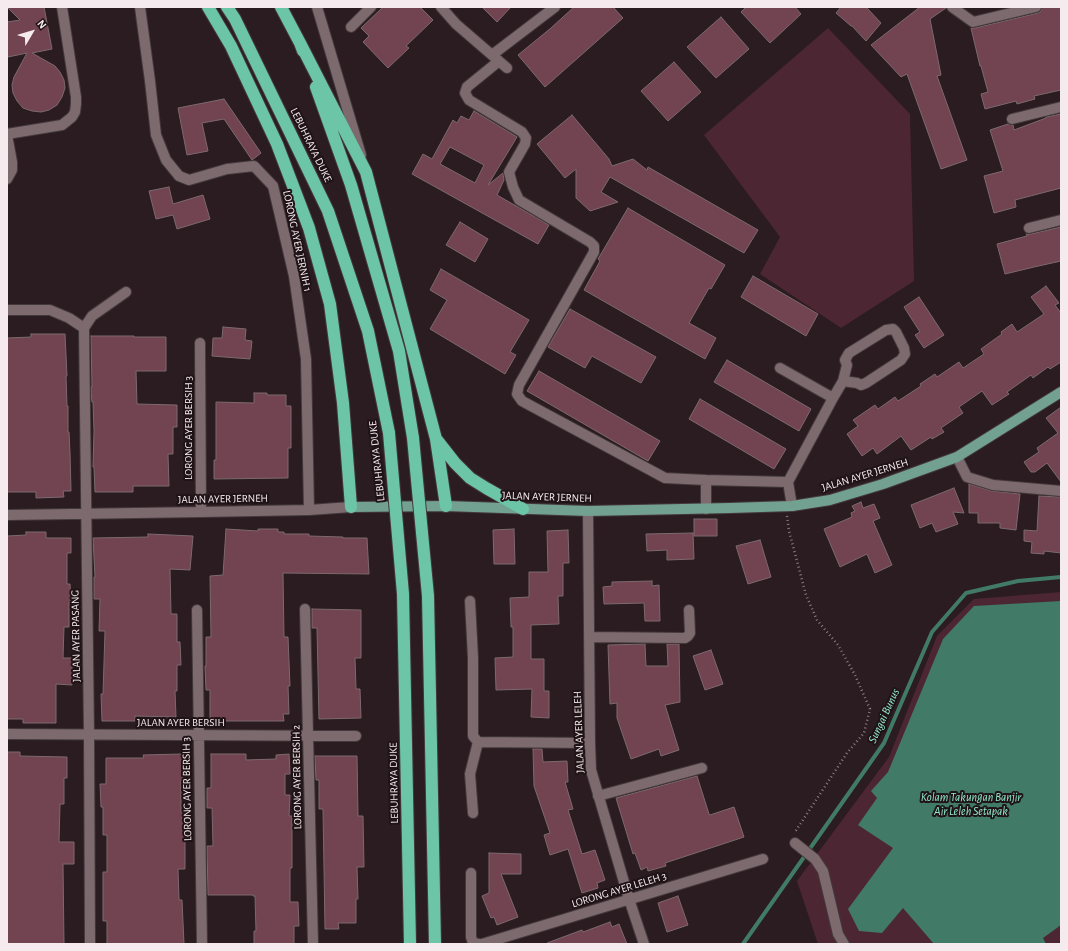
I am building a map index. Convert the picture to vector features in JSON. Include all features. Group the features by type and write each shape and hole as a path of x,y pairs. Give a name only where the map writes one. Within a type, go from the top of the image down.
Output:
{"highway":[{"path":"208,7 231,46 277,144 309,228 330,304 343,403 351,507"},
{"name":"LEBUHRAYA DUKE","path":"228,7 236,19 328,210 368,331 389,433 403,594 410,944"},
{"name":"LEBUHRAYA DUKE","path":"281,7 300,44 351,185 399,351 413,438 428,596 435,944"},
{"path":"300,44 366,172 436,439 446,506"},
{"path":"436,439 455,463 470,478 522,509"}],"main road":[{"name":"JALAN AYER JERNEH","path":"351,507 446,506 588,511 788,506 830,500 883,484 958,456 1061,392"}],"street":[{"path":"7,179 12,170 12,166 7,134 62,125 72,117 75,112 76,97 62,7"},
{"name":"LORONG AYER JERNIH 1","path":"140,7 156,135 166,160 179,176 189,180 227,169 254,166 273,186 294,276 306,359 309,510"},
{"path":"317,7 366,172"},
{"path":"351,27 372,7"},
{"path":"441,7 456,24 507,68"},
{"path":"556,7 495,58 467,87 465,93 469,100 522,132 526,138 525,144 509,172 513,187 519,200 590,242 594,246 594,252 519,385 517,394 522,401 665,478 788,482"},
{"path":"952,7 973,22 1036,7"},
{"path":"1012,119 1061,107"},
{"path":"1029,228 1061,220"},
{"path":"7,310 50,310 69,318 84,328 92,316 126,292"},
{"name":"JALAN AYER PASANG","path":"84,328 90,944"},
{"path":"788,506 788,482 843,381 847,365 845,360 849,353 886,330 892,329 896,332 904,348 905,354 901,360 861,385 843,381"},
{"name":"LORONG AYER BERSIH 3","path":"200,343 201,512"},
{"path":"780,368 833,398"},
{"path":"958,456 967,477 993,485 1061,491"},
{"path":"706,480 706,509"},
{"name":"JALAN AYER JERNEH","path":"7,515 309,510 351,507"},
{"name":"JALAN AYER LELEH","path":"588,511 591,770 629,899 644,944"},
{"path":"470,601 473,658 473,736 478,742 590,744"},
{"name":"LORONG AYER BERSIH 2","path":"305,609 312,944"},
{"name":"LORONG AYER BERSIH 3","path":"197,610 202,944"},
{"path":"589,637 685,638 690,633 689,610"},
{"name":"JALAN AYER BERSIH","path":"7,734 356,736"},
{"path":"473,813 470,774 478,742"},
{"path":"598,796 702,768"},
{"path":"795,843 815,859 823,871 838,934 844,944"},
{"name":"LORONG AYER LELEH 3","path":"482,944 763,859"},
{"path":"471,873 471,937 473,943 479,944"}],"path":[{"path":"788,506 789,531 806,595 816,620 838,645 855,675 870,709 864,733 847,753 800,823 794,835 795,843"}],"shaded area":[{"path":"828,28 910,114 914,281 841,328 760,274 780,237 704,135"},
{"name":"Kolam Takungan Banjir Air Leleh Setapak","path":"1061,592 1061,944 818,944 797,881 889,757 937,636 974,599"}],"water":[{"name":"Kolam Takungan Banjir Air Leleh Setapak","path":"1061,601 1061,925 1043,938 1046,944 934,944 903,908 882,933 859,931 848,909 893,848 858,825 877,798 871,791 888,772 943,639 974,606"}],"building":[{"path":"7,7 44,7 52,49 32,53 55,66 64,80 65,88 57,105 49,110 41,112 23,108 13,93 12,85 14,77 27,53 8,57 7,22 20,20"},
{"path":"383,7 420,7 433,20 406,46 409,48 388,68 363,42 369,36 361,28"},
{"path":"482,7 511,7 497,22"},
{"path":"574,7 613,7 623,18 545,87 518,55"},
{"path":"746,7 795,7 801,14 770,43 741,12"},
{"path":"841,7 866,7 881,23 866,41 852,26 836,13"},
{"path":"920,7 946,7 930,19 941,75 937,76 967,160 941,169 907,74 901,77 871,45"},
{"path":"1042,7 1061,7 1061,90 1034,96 1035,99 1017,104 1016,101 985,109 981,94 988,92 971,28 1038,13 1041,11"},
{"path":"721,17 749,49 716,78 687,47"},
{"path":"674,62 701,92 668,121 641,91"},
{"path":"224,99 261,153 252,160 224,119 202,123 208,151 187,155 178,108"},
{"path":"474,111 517,137 488,185 503,173 504,180 497,195 549,225 538,244 412,174 423,154 432,159 453,120 457,123 461,116 469,120","holes":["450,147 484,165 475,183 440,164"]},
{"path":"1061,114 1061,188 1015,200 1016,207 994,213 984,176 1003,171 990,130 1008,124 1013,125 1014,130 1046,117"},
{"path":"572,115 609,159 612,166 633,159 647,170 648,167 758,230 744,253 610,177 601,192 618,202 590,211 576,198 576,169 565,178 537,144"},
{"path":"169,187 173,204 203,195 210,219 177,229 173,215 156,219 149,191"},
{"path":"628,208 725,265 711,289 709,288 689,323 716,338 705,359 584,290 600,261 598,259"},
{"path":"460,222 488,239 475,262 446,245"},
{"path":"1061,227 1061,261 1005,274 997,244 1027,236 1026,234"},
{"path":"441,269 529,320 510,352 516,355 505,374 430,329 447,300 430,290"},
{"path":"753,276 818,314 806,336 741,297"},
{"path":"1046,286 1059,303 1055,305 1061,313 1061,362 1050,369 1048,367 1033,378 1031,375 1007,392 1009,394 992,405 982,391 959,407 963,413 941,428 944,432 932,439 931,437 911,450 901,436 877,454 873,448 862,456 847,434 858,426 853,420 875,405 878,409 895,397 898,401 921,386 920,384 935,374 937,377 959,362 963,368 984,354 981,349 1002,334 1001,332 1012,324 1017,332 1044,314 1031,297"},
{"path":"919,297 944,335 924,348 915,335 920,332 904,307"},
{"path":"570,309 656,357 641,383 592,356 585,368 548,347"},
{"path":"223,327 246,329 245,340 252,341 250,359 212,356 213,338 222,338"},
{"path":"31,334 65,334 71,491 63,491 64,497 36,498 36,492 7,492 7,338 31,337"},
{"path":"91,336 166,337 166,371 136,371 137,404 177,405 177,427 173,427 173,454 168,454 169,486 133,486 133,492 95,492 93,467 93,402 91,392"},
{"path":"727,360 811,409 799,431 714,382"},
{"path":"539,371 660,441 648,461 527,391"},
{"path":"254,393 286,395 286,406 291,406 291,448 288,448 288,478 214,479 214,460 216,460 216,402 254,403"},
{"path":"700,399 786,449 774,469 689,419"},
{"path":"1061,407 1061,482 1047,463 1035,472 1031,472 1024,462 1039,452 1037,448 1058,433 1046,418"},
{"path":"969,484 992,491 1020,494 1016,530 1000,528 1000,523 978,523 978,513 969,513"},
{"path":"954,488 964,513 953,512 958,524 936,532 932,523 920,528 911,505"},
{"path":"1039,496 1061,497 1061,553 1044,551 1044,554 1031,553 1032,542 1024,541 1024,530 1037,531"},
{"path":"861,502 863,508 874,504 880,518 873,521 892,565 875,573 867,554 840,567 824,529 852,517 851,513 855,511 852,506"},
{"path":"694,519 717,519 717,536 694,536"},
{"path":"226,529 258,531 258,529 278,529 278,532 284,532 284,534 309,534 309,536 367,538 369,574 283,573 284,637 288,637 290,686 288,686 289,714 283,714 284,721 210,721 210,690 206,690 205,666 206,637 211,637 210,576 223,575"},
{"path":"514,529 515,564 494,564 493,530"},
{"path":"568,530 569,563 563,563 563,596 558,596 559,624 531,625 531,659 544,659 544,691 549,691 549,718 531,717 532,689 496,690 495,658 513,657 513,627 511,627 510,598 529,597 529,572 548,572 547,531"},
{"path":"26,532 46,532 46,538 71,538 71,553 67,553 67,584 70,584 71,602 69,602 69,627 64,627 63,658 72,658 72,685 56,684 56,723 23,723 23,719 7,719 7,536 26,535"},
{"path":"693,533 694,559 667,560 667,550 647,551 646,534"},
{"path":"148,534 193,536 190,570 170,569 171,614 177,614 177,642 180,642 181,665 177,665 177,691 175,691 176,717 135,716 135,721 102,721 101,694 103,694 105,631 99,631 100,599 94,599 95,577 93,538 148,537"},
{"path":"760,540 771,577 748,584 736,546"},
{"path":"652,581 652,586 659,585 660,621 645,621 644,603 604,604 603,587 612,586 612,582"},
{"path":"312,609 361,610 361,658 355,658 356,689 360,689 361,718 319,719 317,628 312,628"},
{"path":"645,644 646,666 668,666 667,644 679,644 680,702 665,705 679,750 661,756 659,749 631,759 617,718 617,703 610,704 608,645"},
{"path":"711,650 723,684 705,690 693,656"},
{"path":"533,749 542,749 543,762 567,761 568,782 565,782 573,809 568,810 582,854 595,850 605,880 597,883 598,888 582,893 568,849 550,855 544,835 550,833 534,786"},
{"path":"7,752 20,752 20,756 67,757 67,778 64,778 64,804 60,804 59,842 74,842 74,864 63,864 64,944 7,944"},
{"path":"182,754 183,780 181,780 181,812 186,812 187,839 185,839 185,869 178,869 179,900 182,900 184,944 107,944 107,921 103,921 103,872 107,872 107,835 103,835 103,807 101,807 100,784 106,784 106,758 144,758 143,755"},
{"path":"211,754 246,754 246,760 276,759 276,755 289,754 290,774 285,774 285,795 290,795 289,816 292,816 292,868 290,868 290,902 298,902 299,926 294,926 294,944 254,944 254,931 256,931 255,896 208,895 207,846 213,846 212,808 207,808 207,788 211,788"},
{"path":"315,756 357,756 358,816 363,816 364,867 357,867 358,899 356,899 356,923 338,923 339,929 325,929 323,809 319,809 319,780 316,780"},
{"path":"697,776 709,814 710,815 734,807 744,837 665,863 666,866 648,871 647,867 641,870 635,853 633,854 616,798"},
{"path":"489,853 521,854 521,874 501,874 518,917 497,925 494,917 491,918 482,896 489,893"},
{"path":"678,896 688,925 667,932 658,903"},
{"path":"610,922 612,927 619,924 627,944 547,944 582,930 583,932"}],"waterway":[{"name":"Sungai Bunus","path":"743,944 884,743 932,632 966,593 1018,581 1061,577"}]}
